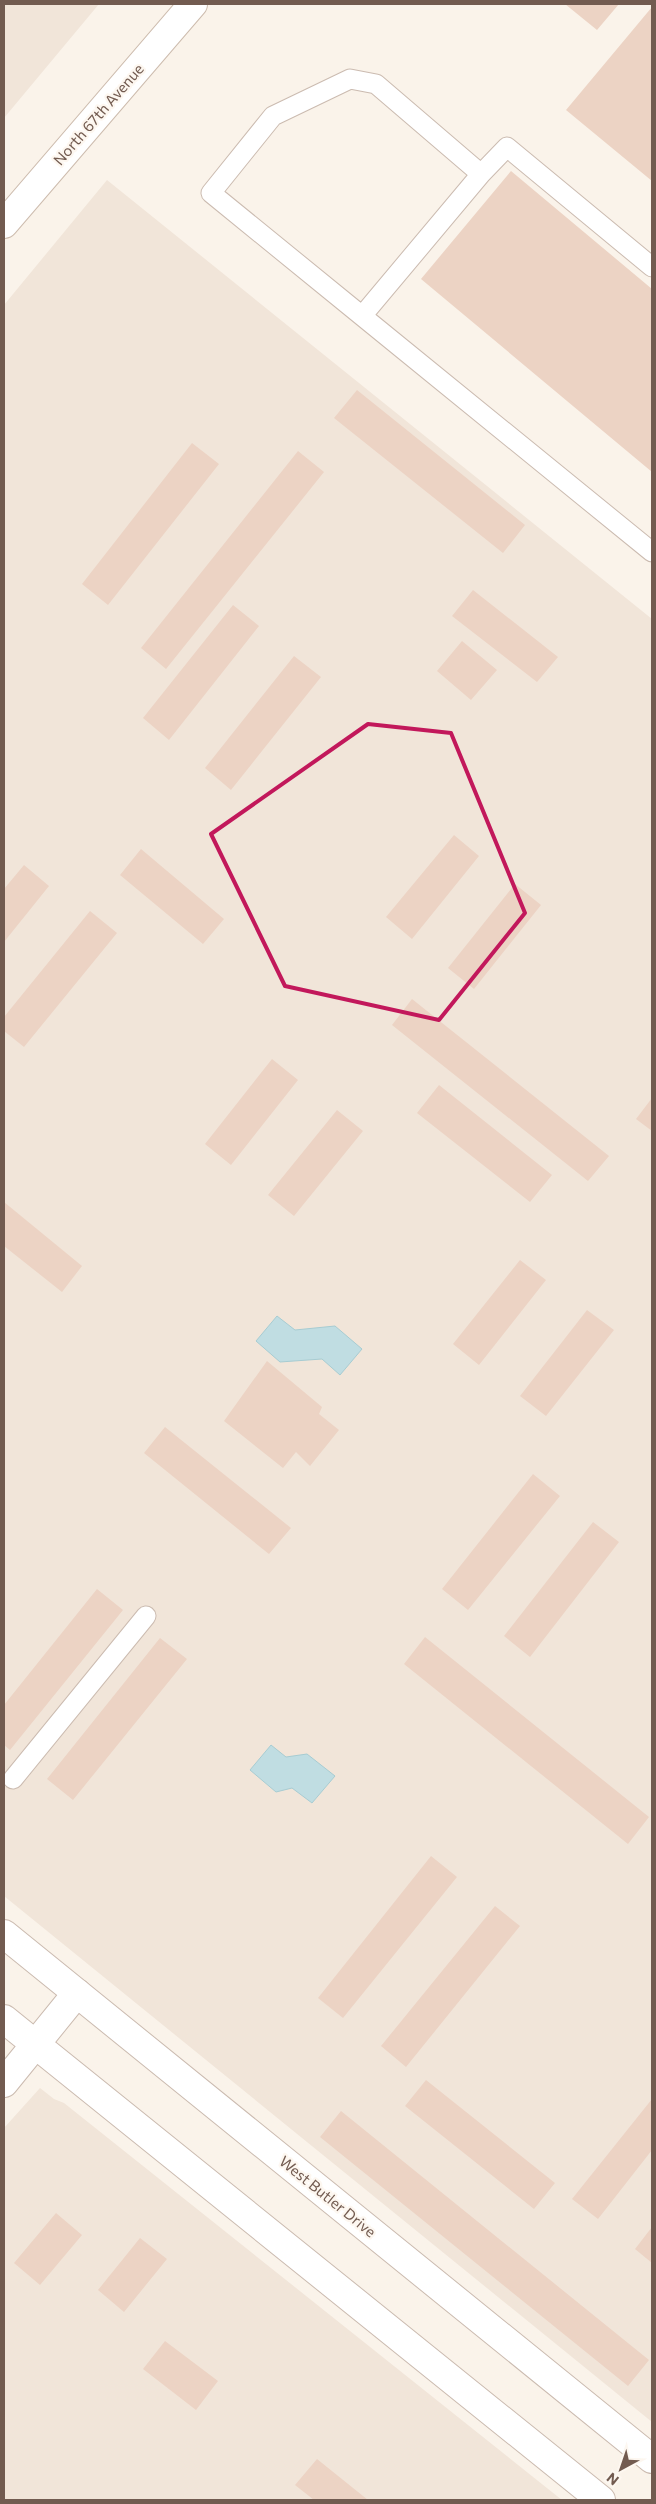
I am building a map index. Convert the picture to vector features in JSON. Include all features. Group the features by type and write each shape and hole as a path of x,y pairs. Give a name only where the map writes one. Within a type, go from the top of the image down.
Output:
{"street":[{"name":"North 67th Avenue","path":"4,224 193,4"},
{"name":"West Butler Drive","path":"4,1934 652,2459"},
{"path":"4,2084 77,1993"},
{"path":"4,2019 601,2500"}],"lane":[{"path":"481,174 376,84 350,79 273,116 211,194 652,552"},
{"path":"362,316 481,174 507,147 652,267"},
{"path":"13,1779 146,1616"}],"highlighted area":[{"path":"368,724 451,733 525,913 439,1020 285,986 211,834"}],"shaded area":[{"path":"4,4 99,4 4,118"},
{"path":"107,180 652,619 652,2422 4,1896 4,305"},
{"path":"40,2088 54,2099 64,2103 562,2500 4,2500 4,2128"}],"water":[{"path":"277,1316 295,1330 335,1326 362,1349 340,1375 322,1359 280,1362 256,1341"},
{"path":"271,1745 286,1757 307,1754 335,1776 312,1803 292,1788 276,1792 250,1770"}],"building":[{"path":"565,4 619,4 597,30"},
{"path":"652,7 652,181 566,110"},
{"path":"511,171 652,289 652,472 421,279"},
{"path":"357,390 525,525 503,553 334,418"},
{"path":"192,443 219,464 108,605 82,584"},
{"path":"298,451 324,472 166,669 141,648"},
{"path":"473,590 558,657 537,682 452,616"},
{"path":"233,605 259,626 169,740 143,718"},
{"path":"462,641 497,670 471,700 437,671"},
{"path":"294,656 321,677 231,790 205,768"},
{"path":"454,835 479,856 412,939 386,917"},
{"path":"141,849 224,919 203,944 120,875"},
{"path":"24,865 49,886 4,942 4,889"},
{"path":"515,884 541,905 474,989 448,968"},
{"path":"90,911 117,933 24,1047 4,1031 4,1017"},
{"path":"412,999 609,1156 588,1181 392,1025"},
{"path":"272,1059 298,1080 231,1165 205,1144"},
{"path":"439,1085 552,1175 530,1202 417,1113"},
{"path":"652,1098 652,1131 636,1119"},
{"path":"337,1110 363,1131 294,1216 268,1195"},
{"path":"4,1202 82,1266 62,1292 4,1246"},
{"path":"520,1260 546,1280 479,1365 453,1344"},
{"path":"587,1310 614,1330 546,1416 520,1396"},
{"path":"267,1361 322,1407 319,1414 339,1430 310,1466 296,1452 283,1468 224,1421"},
{"path":"165,1427 291,1528 269,1554 144,1453"},
{"path":"533,1474 560,1496 468,1610 442,1589"},
{"path":"593,1522 619,1542 530,1657 504,1636"},
{"path":"97,1589 123,1610 10,1750 4,1745 4,1705"},
{"path":"425,1637 649,1817 628,1844 404,1664"},
{"path":"160,1638 187,1659 73,1800 47,1779"},
{"path":"431,1856 457,1877 343,2018 318,1998"},
{"path":"495,1906 520,1926 406,2067 381,2046"},
{"path":"426,2080 555,2183 534,2209 405,2106"},
{"path":"652,2099 652,2150 598,2219 572,2199"},
{"path":"341,2111 649,2360 628,2386 320,2137"},
{"path":"56,2213 82,2235 40,2285 14,2263"},
{"path":"652,2227 652,2263 635,2249"},
{"path":"140,2238 167,2259 124,2312 98,2290"},
{"path":"165,2341 218,2381 196,2410 143,2369"},
{"path":"317,2459 368,2500 314,2500 295,2485"}]}
